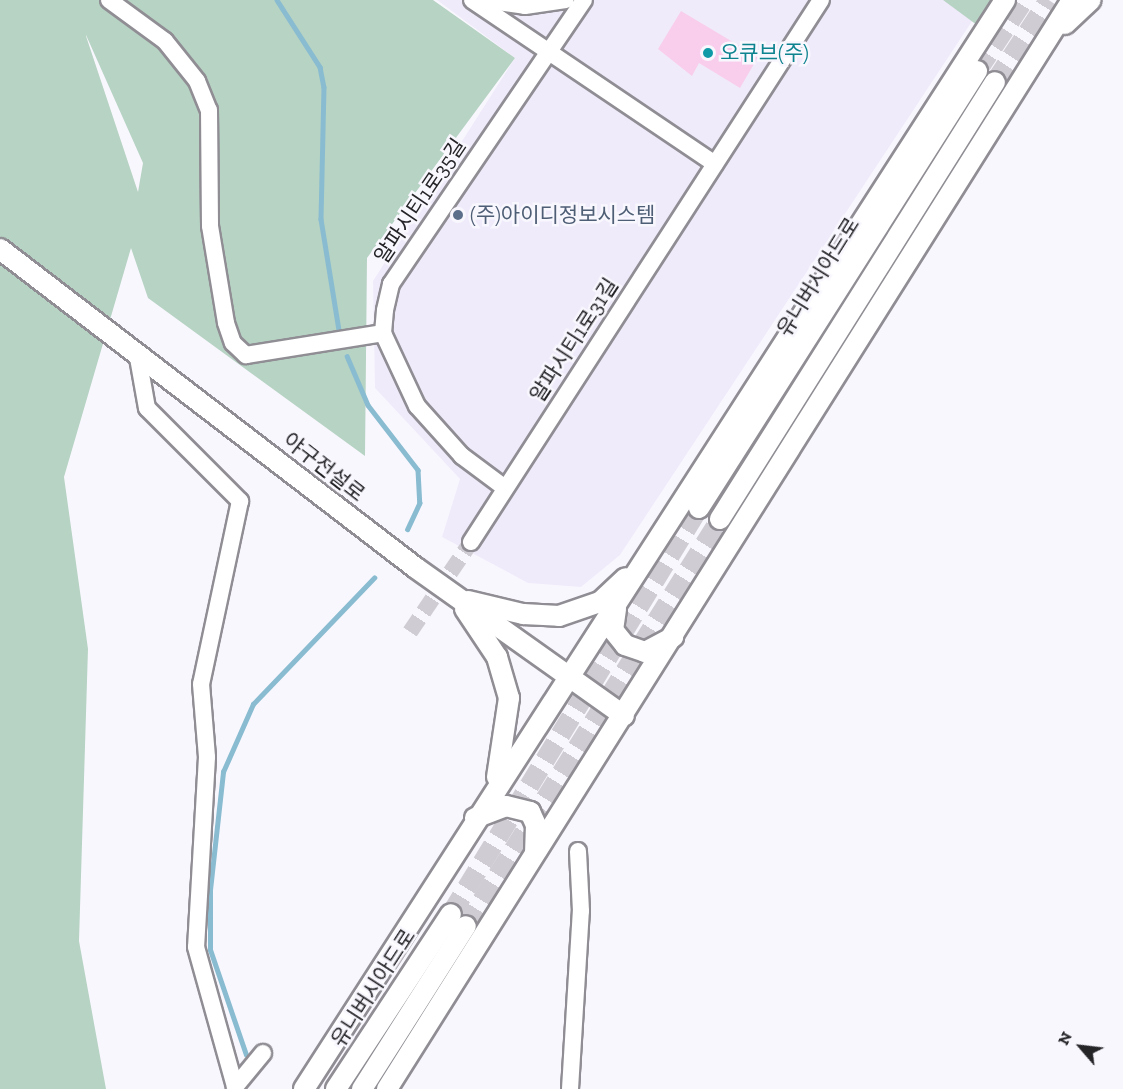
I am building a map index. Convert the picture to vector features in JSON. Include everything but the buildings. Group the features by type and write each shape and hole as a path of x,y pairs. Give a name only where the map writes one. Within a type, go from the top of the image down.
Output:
{"main road":[{"path":"387,1089 674,637 1072,0"},
{"path":"1051,35 1091,0"},
{"path":"304,1089 475,818 492,796 617,606 643,562 1003,3"},
{"name":"유니버시아드로","path":"699,508 977,71"},
{"path":"720,519 995,82"},
{"name":"야구전설로","path":"0,249 417,568 624,716"},
{"path":"459,599 523,614 559,616 600,602 643,562"},
{"path":"459,599 497,657 509,698 504,754 492,796"},
{"path":"617,606 613,630 625,645 645,652 674,637"},
{"path":"475,818 506,806 530,812 536,825 535,854"},
{"name":"유니버시아드로","path":"336,1089 458,920 362,1089"}],"street":[{"path":"109,0 165,41 197,81 209,110 210,226 226,323 233,343 246,355 383,333 417,406 462,456 505,488"},
{"path":"472,0 546,53 715,164"},
{"path":"484,0 525,6 566,0"},
{"name":"알파시티1로35길","path":"383,333 391,284 584,0"},
{"name":"알파시티1로31길","path":"471,542 821,0"},
{"path":"137,352 147,408 240,501 201,684 207,757 196,947 235,1087 263,1053"},
{"path":"570,1089 581,911 578,851"}],"shaded area":[{"path":"437,0 986,0 620,555 581,587 528,583 442,537 460,479 375,388 373,281 515,58"}],"green space":[{"path":"0,0 433,0 515,58 367,258 365,456 148,298 131,248 64,477 88,649 79,941 106,1089 0,1089","holes":["86,35 143,163 138,192"]},
{"path":"943,0 1004,0 985,31"}],"waterway":[{"path":"277,0 320,67 324,87 321,219 339,330"},
{"path":"347,356 368,405 418,470 420,503 408,529"},
{"path":"246,1055 210,950 210,890 223,772 253,704 374,578"}],"tunnel":[{"path":"977,71 1024,0"},
{"path":"995,82 1049,0"},
{"path":"451,914 699,508"},
{"path":"466,926 720,519"},
{"path":"410,632 471,542"}],"place":[{"name":"오큐브(주)","path":"708,53"},
{"name":"(주)아이디정보시스템","path":"458,215"}]}
